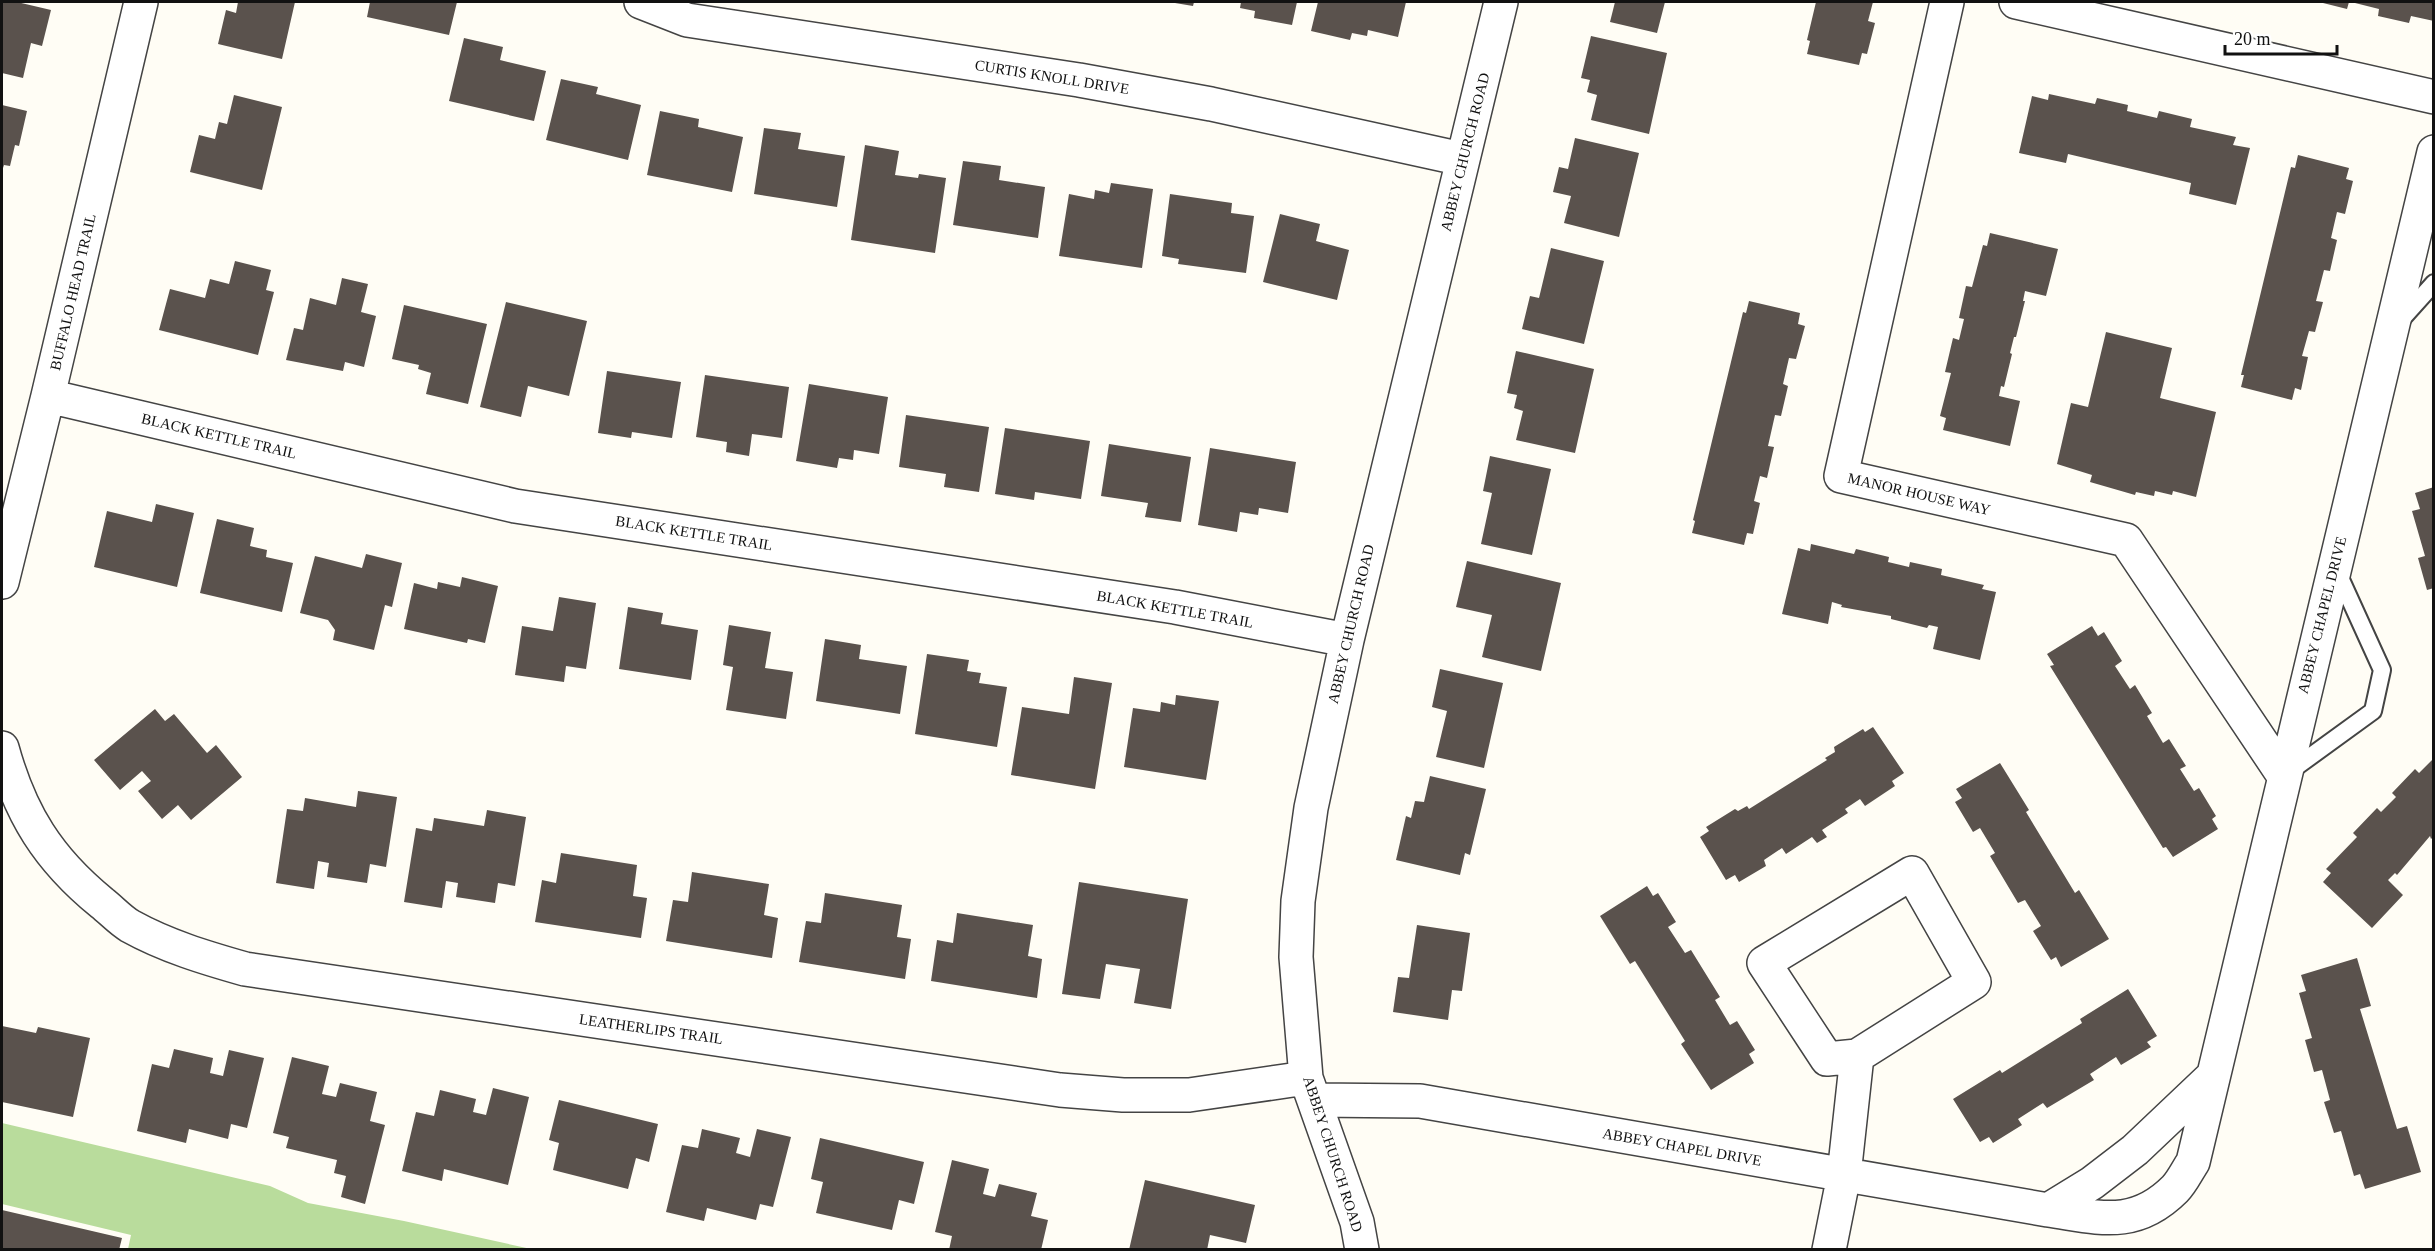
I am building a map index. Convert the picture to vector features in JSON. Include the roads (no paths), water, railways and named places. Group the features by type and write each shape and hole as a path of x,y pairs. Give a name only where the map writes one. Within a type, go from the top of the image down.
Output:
{"street":[{"name":"BUFFALO HEAD TRAIL","path":"2,582 141,2"},
{"name":"CURTIS KNOLL DRIVE","path":"641,2 687,20 1090,82 1211,104 1462,159"},
{"name":"ABBEY CHURCH ROAD","path":"1362,1250 1357,1222 1310,1089 1296,957 1298,901 1311,808 1347,640 1501,2"},
{"name":"MANOR HOUSE WAY","path":"1947,2 1841,476 2126,540 2284,776"},
{"path":"2016,2 2433,97"},
{"name":"ABBEY CHAPEL DRIVE","path":"1310,1089 1420,1101 2048,1210 2115,1219 2132,1216 2152,1207 2176,1189 2193,1162 2433,152"},
{"name":"BLACK KETTLE TRAIL","path":"48,396 515,506 1174,607 1347,640"},
{"name":"LEATHERLIPS TRAIL","path":"2,748 11,781 39,837 79,884 128,925 185,952 245,969 1060,1090 1123,1095 1189,1095 1310,1089"},
{"path":"1912,873 1974,982 1857,1056 1827,1059 1764,963 1912,873"},
{"path":"1829,1250 1844,1175 1857,1056"},
{"path":"2048,1210 2092,1183 2134,1150 2212,1077"}],"lane":[{"path":"2390,333 2433,283"},
{"path":"2284,776 2373,711 2382,670 2334,566"}]}
